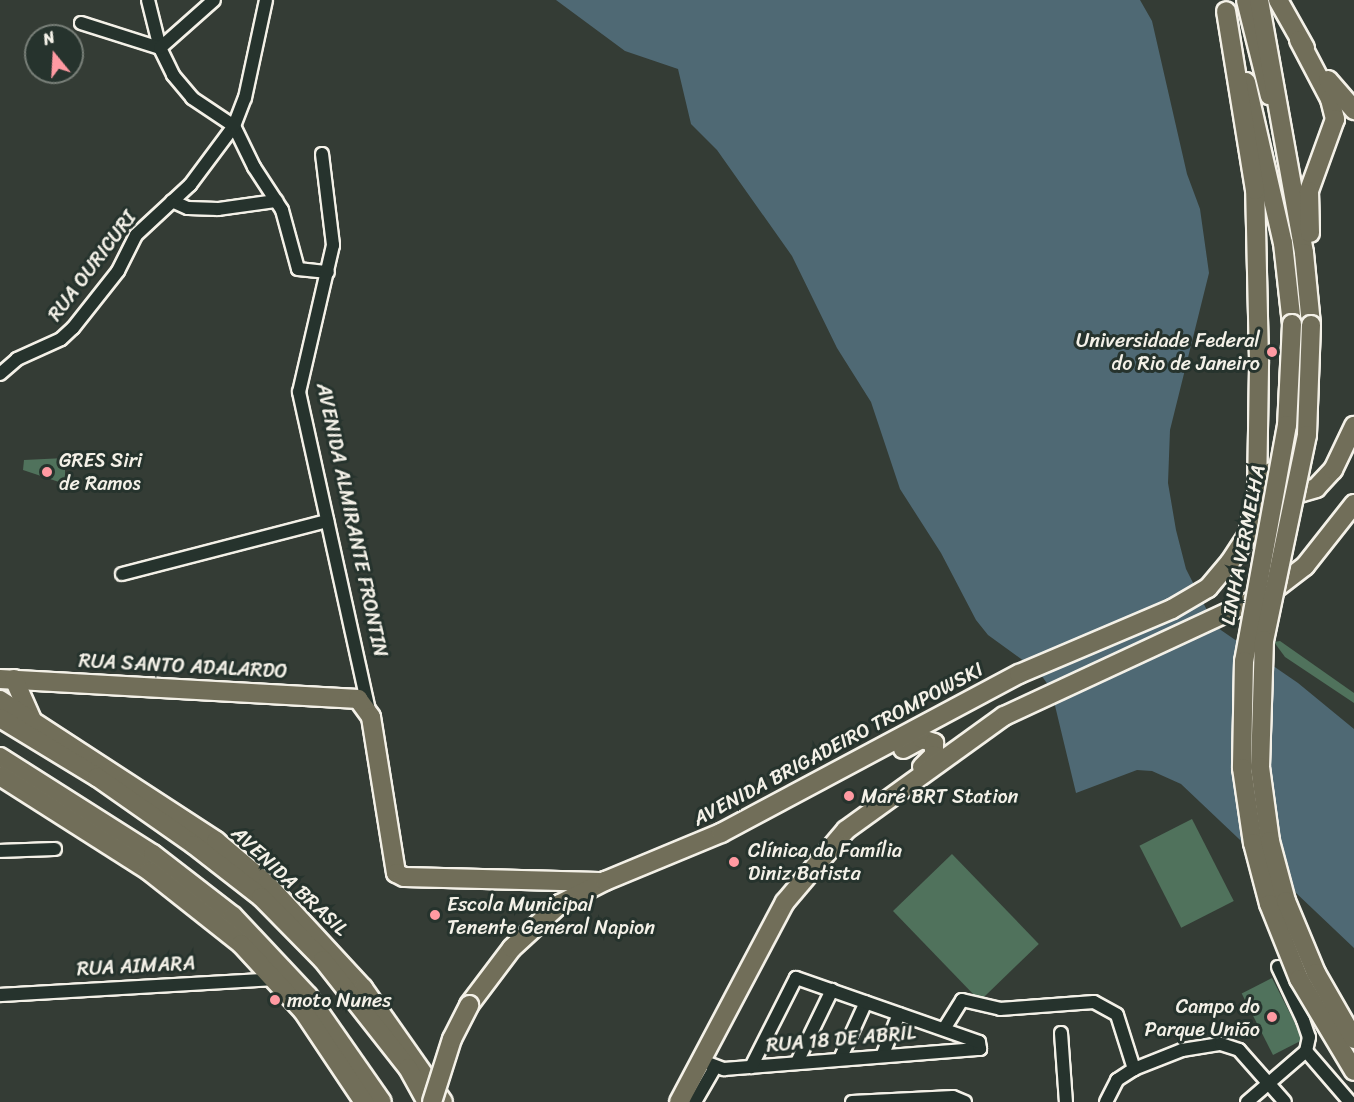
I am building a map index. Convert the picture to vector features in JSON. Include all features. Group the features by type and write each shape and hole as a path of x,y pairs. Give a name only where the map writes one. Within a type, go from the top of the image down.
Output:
{"highway":[{"name":"LINHA VERMELHA","path":"1259,0 1277,88 1291,189 1309,286 1311,325 1307,435 1264,640 1260,767 1270,841 1286,901 1316,973 1354,1039"},
{"path":"1278,0 1330,99 1335,119 1309,191 1309,286"},
{"name":"LINHA VERMELHA","path":"1224,5 1254,108 1282,243 1292,324 1287,425 1244,661 1242,768 1253,843 1269,904 1299,979 1354,1071"},
{"name":"LINHA VERMELHA","path":"1224,5 1256,190 1259,360"},
{"path":"1299,40 1354,110"},
{"path":"1259,360 1269,422 1271,472 1285,491 1307,491 1325,481 1354,426"},
{"name":"AVENIDA BRIGADEIRO TROMPOWSKI","path":"429,1102 448,1047 470,1005 491,972 532,927 560,904 601,882 712,837 784,801 1019,674 1192,599 1219,577 1243,543 1252,521 1257,494 1259,360"},
{"path":"679,1102 707,1064 741,979 798,885 846,830 991,723 1227,615 1271,592 1305,566 1354,504"},
{"path":"7,679 32,720"},
{"name":"RUA SANTO ADALARDO","path":"7,679 362,699"},
{"name":"AVENIDA ALMIRANTE FRONTIN","path":"362,699 392,867 404,877 601,882"},
{"name":"AVENIDA BRASIL","path":"0,700 216,841 267,884 363,988 443,1102"},
{"path":"0,707 55,752"},
{"name":"AVENIDA BRASIL","path":"0,718 194,845 261,897 342,984 408,1068 429,1102"},
{"path":"784,801 813,796 922,740 932,740 936,746 934,755 900,790"},
{"path":"0,757 153,854 233,916 308,996 382,1102"},
{"path":"0,776 177,892 241,944 328,1044 364,1102"}],"main road":[{"name":"LINHA VERMELHA","path":"1244,0 1291,189"}],"street":[{"path":"148,0 160,48 185,92 234,126 254,167 276,201 286,223 298,269 328,272"},
{"path":"160,48 214,0"},
{"name":"RUA OURICURI","path":"0,374 16,359 61,339 73,328 118,271 136,236 190,185 234,126 245,98 266,0"},
{"path":"81,23 160,48"},
{"name":"AVENIDA ALMIRANTE FRONTIN","path":"322,154 333,233 328,272 303,360 299,392 362,699"},
{"path":"172,201 189,208 218,209 276,201"},
{"path":"122,574 327,521"},
{"path":"0,851 55,849"},
{"path":"1247,1102 1306,1051 1308,1037 1303,1020 1278,967"},
{"path":"751,1067 796,978 944,1029 962,1000 1000,1009 1099,1003 1117,1015 1134,1069"},
{"name":"RUA AIMARA","path":"0,994 274,980"},
{"path":"798,1060 832,990"},
{"path":"841,1057 866,1002"},
{"path":"883,1054 899,1014"},
{"name":"RUA 18 DE ABRIL","path":"707,1064 751,1067 798,1060 980,1048 979,1042 944,1029"},
{"path":"1061,1033 1066,1102"},
{"path":"1106,1102 1117,1080 1134,1069 1182,1050 1221,1044 1239,1050 1285,1102"},
{"path":"1306,1051 1350,1102"},
{"path":"695,1102 707,1064"},
{"path":"852,1102 953,1097 965,1102"}],"green space":[{"name":"GRES Siri de Ramos","path":"65,458 65,484 23,470 24,460"},
{"path":"1280,641 1354,693 1354,703 1285,657 1274,642"},
{"path":"1192,819 1234,901 1181,928 1139,846"},
{"path":"952,854 1039,944 980,1001 893,911"},
{"name":"Campo do Parque União","path":"1272,978 1303,1039 1273,1055 1242,993"}],"water":[{"path":"556,0 1140,0 1152,21 1187,174 1200,209 1209,273 1170,430 1168,483 1176,530 1186,569 1215,626 1298,683 1354,729 1354,948 1181,784 1152,771 1137,770 1076,793 1051,689 1039,672 988,635 976,620 941,553 900,489 871,402 837,348 792,256 717,150 691,124 678,69 625,51"}],"place":[{"name":"Universidade Federal do Rio de Janeiro","path":"1272,352"},
{"name":"GRES Siri de Ramos","path":"47,472"},
{"name":"Maré BRT Station","path":"849,796"},
{"name":"Clínica da Família Diniz Batista","path":"734,862"},
{"name":"Escola Municipal Tenente General Napion","path":"435,915"},
{"name":"moto Nunes","path":"275,1000"},
{"name":"Campo do Parque União","path":"1272,1017"}]}
